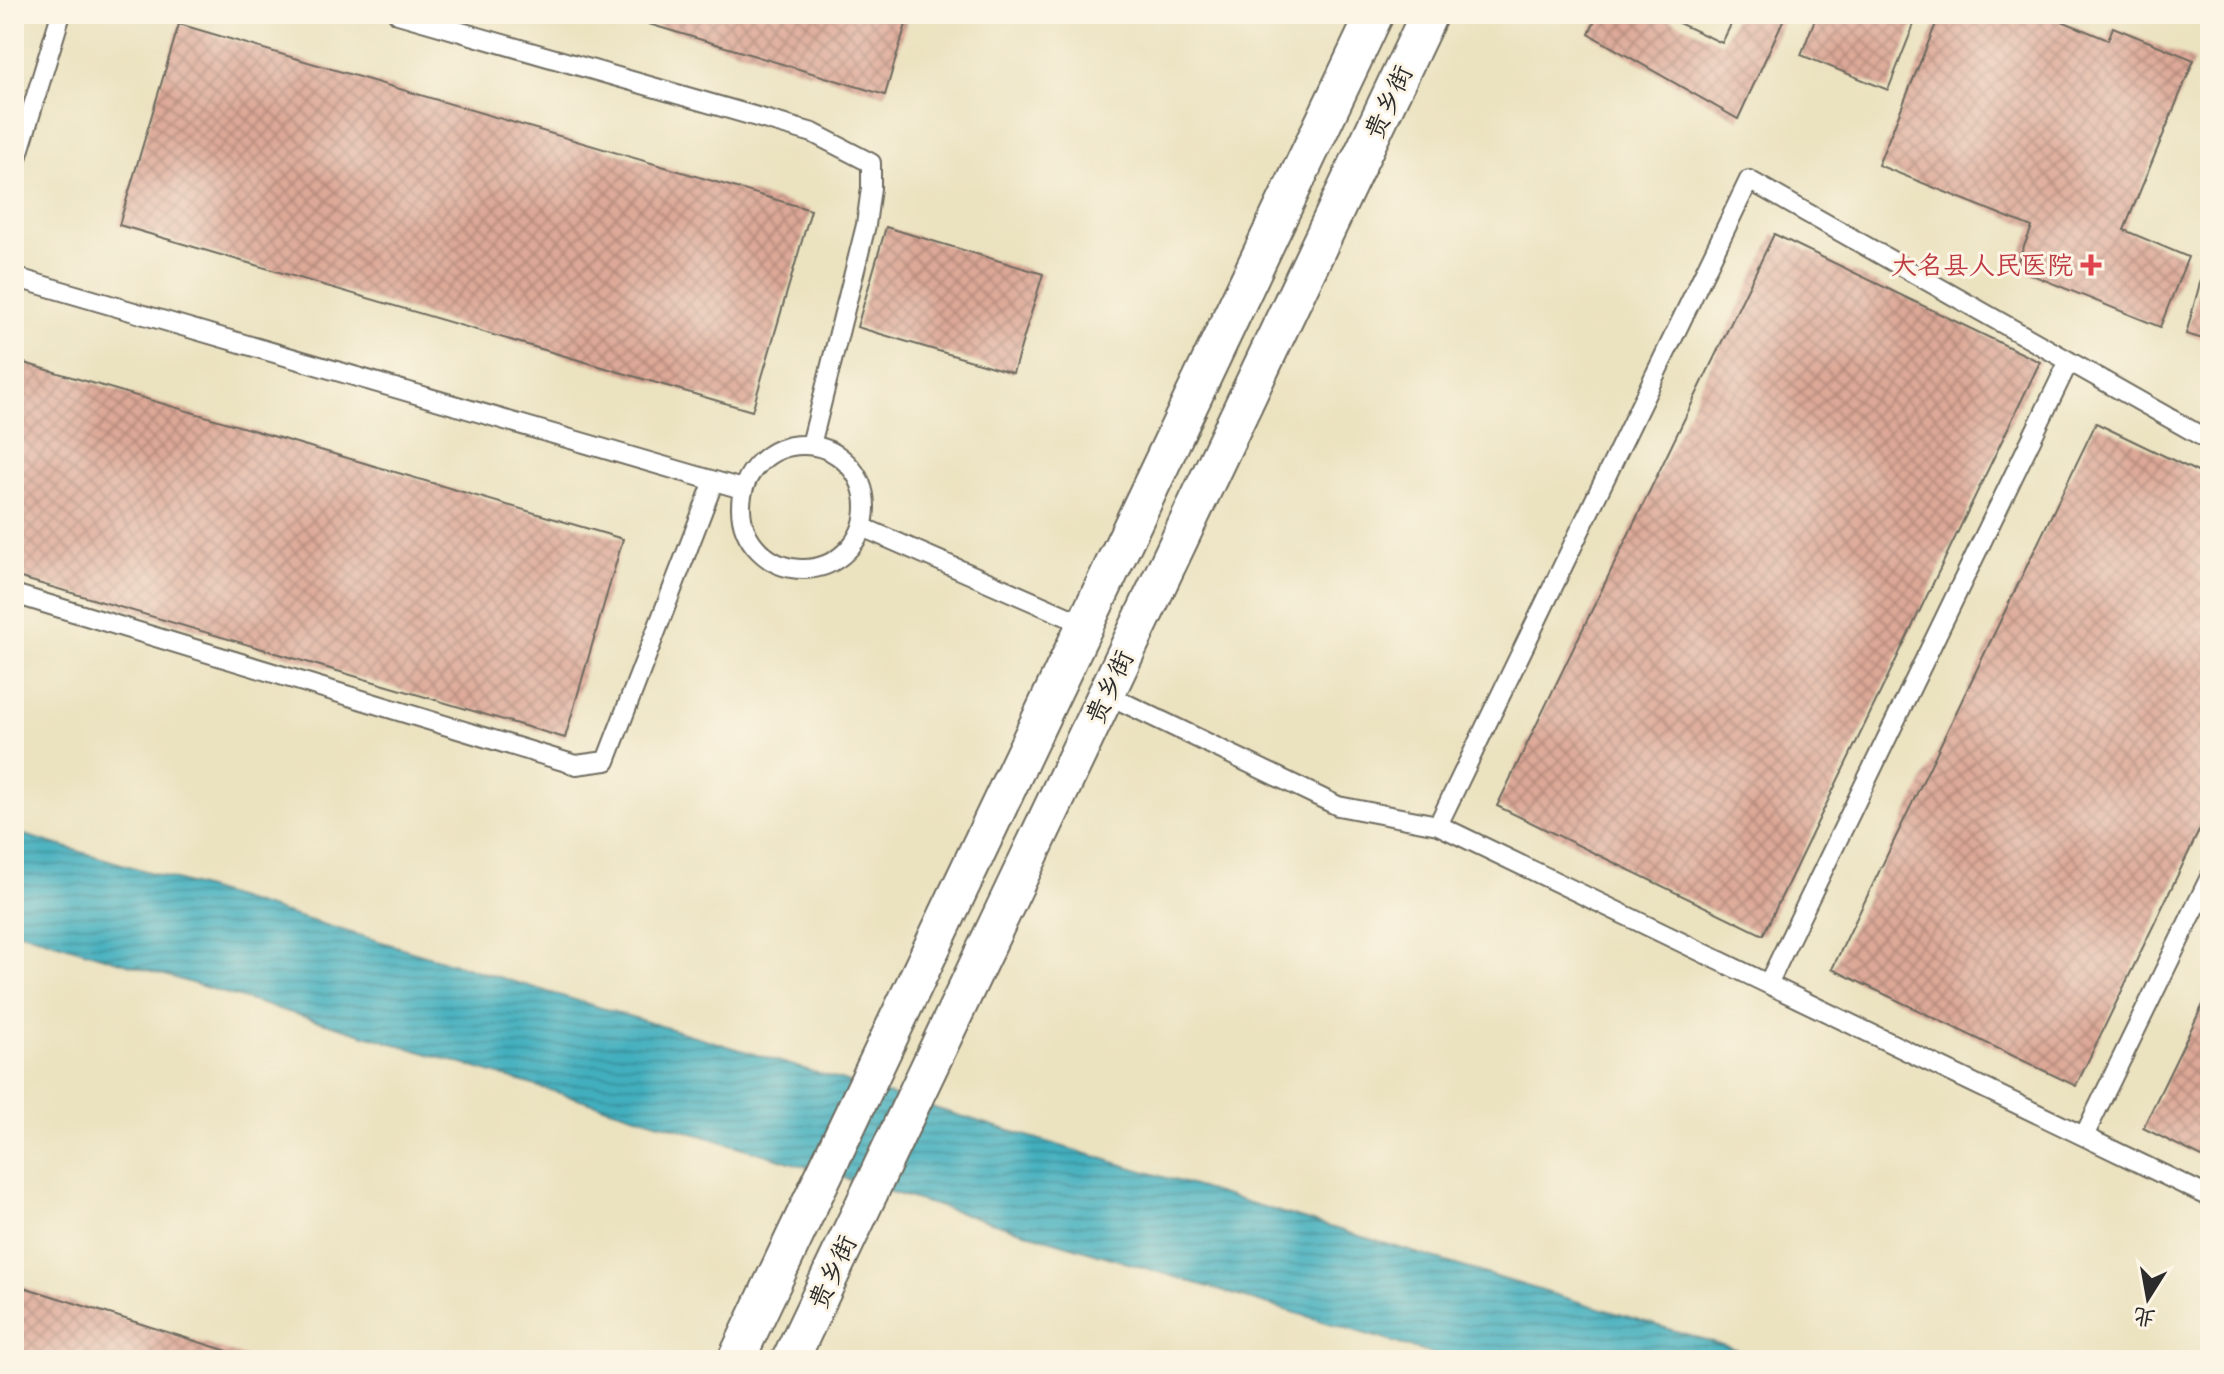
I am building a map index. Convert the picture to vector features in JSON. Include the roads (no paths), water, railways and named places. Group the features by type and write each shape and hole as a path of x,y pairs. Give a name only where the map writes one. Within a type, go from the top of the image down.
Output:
{"street":[{"name":"贵乡街","path":"736,1360 1375,14"},
{"name":"贵乡街","path":"790,1360 1429,14"}],"lane":[{"path":"14,168 61,14"},
{"path":"398,14 813,133 871,163 866,225 811,445"},
{"path":"1438,825 1749,180 2210,441"},
{"path":"14,277 742,489"},
{"path":"1768,984 2069,361"},
{"path":"799,444 819,446 837,454 851,466 862,483 866,501 862,527 850,549 838,559 824,566 792,569 761,553 750,540 742,524 742,489 764,457 780,448 799,444"},
{"path":"14,594 576,765 606,761 714,481"},
{"path":"862,527 1084,624"},
{"path":"1106,694 1338,806 1438,825 2210,1197"},
{"path":"2084,1136 2210,877"}],"water":[{"path":"14,832 1772,1360 1453,1360 14,930"}],"place":[{"name":"大名县人民医院","path":"2091,265"}]}
